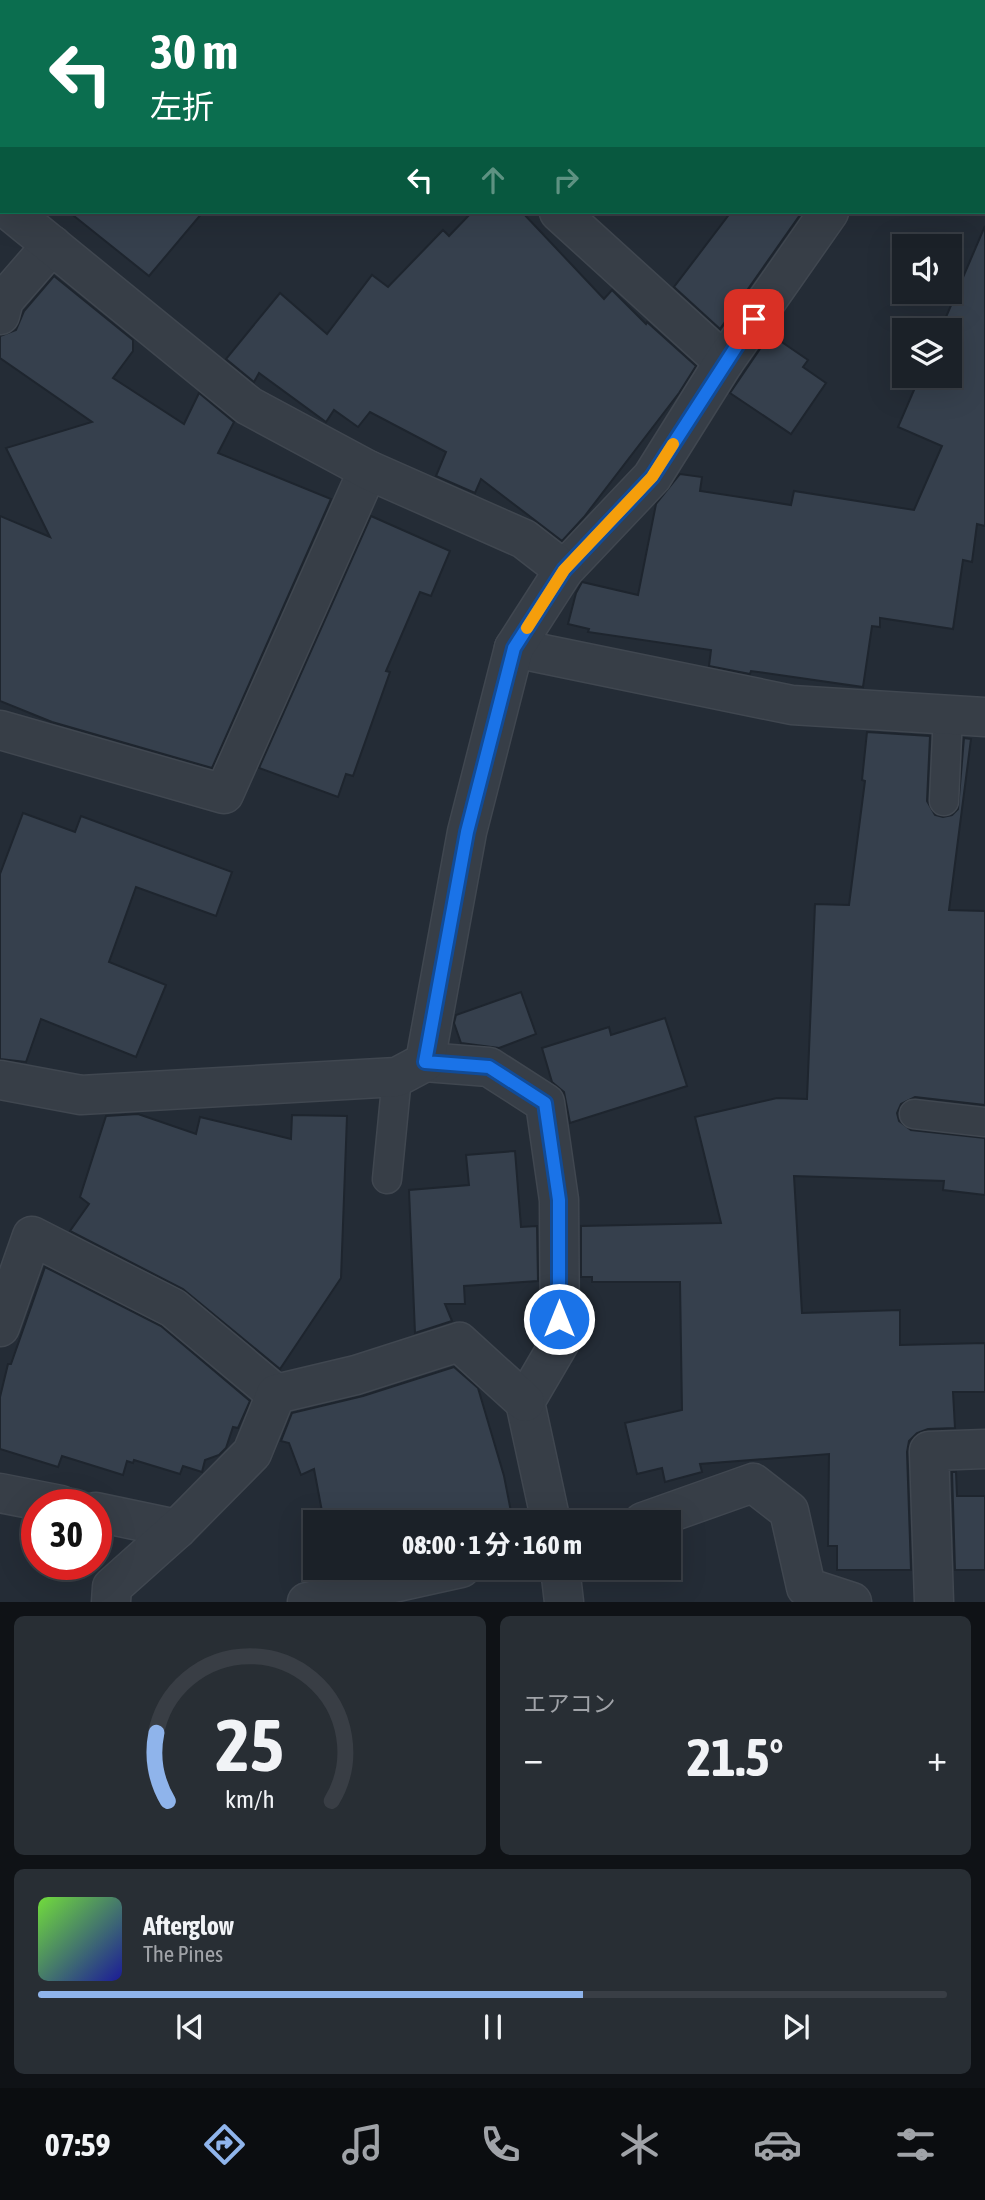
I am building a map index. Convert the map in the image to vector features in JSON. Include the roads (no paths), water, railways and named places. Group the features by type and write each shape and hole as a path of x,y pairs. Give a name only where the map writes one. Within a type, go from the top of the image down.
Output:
{"street":[{"path":"13,214 249,406 368,470 524,539 564,570"},
{"path":"561,214 724,362"},
{"path":"411,1069 514,648 564,570 652,477 724,362 828,214"},
{"path":"0,315 4,300 52,245"},
{"path":"0,730 223,794 368,470"},
{"path":"514,648 792,705 967,716"},
{"path":"0,1080 81,1095 411,1069 489,1067 545,1103 559,1200 560,1342 525,1402"},
{"path":"0,1327 32,1236 173,1308 276,1394"},
{"path":"276,1394 356,1375 459,1342 525,1402 548,1510"},
{"path":"111,1601 112,1587 177,1529 252,1452 276,1394"},
{"path":"934,1601 929,1451 985,1449"},
{"path":"677,1510 752,1483 789,1511 806,1587 852,1601"},
{"path":"0,1493 21,1497"},
{"path":"112,1515 177,1529"},
{"path":"307,1601 405,1580"},
{"path":"561,1580 564,1601"}],"lane":[{"path":"944,802 967,716"},
{"path":"387,1180 411,1069"},
{"path":"914,1114 985,1122"}]}
